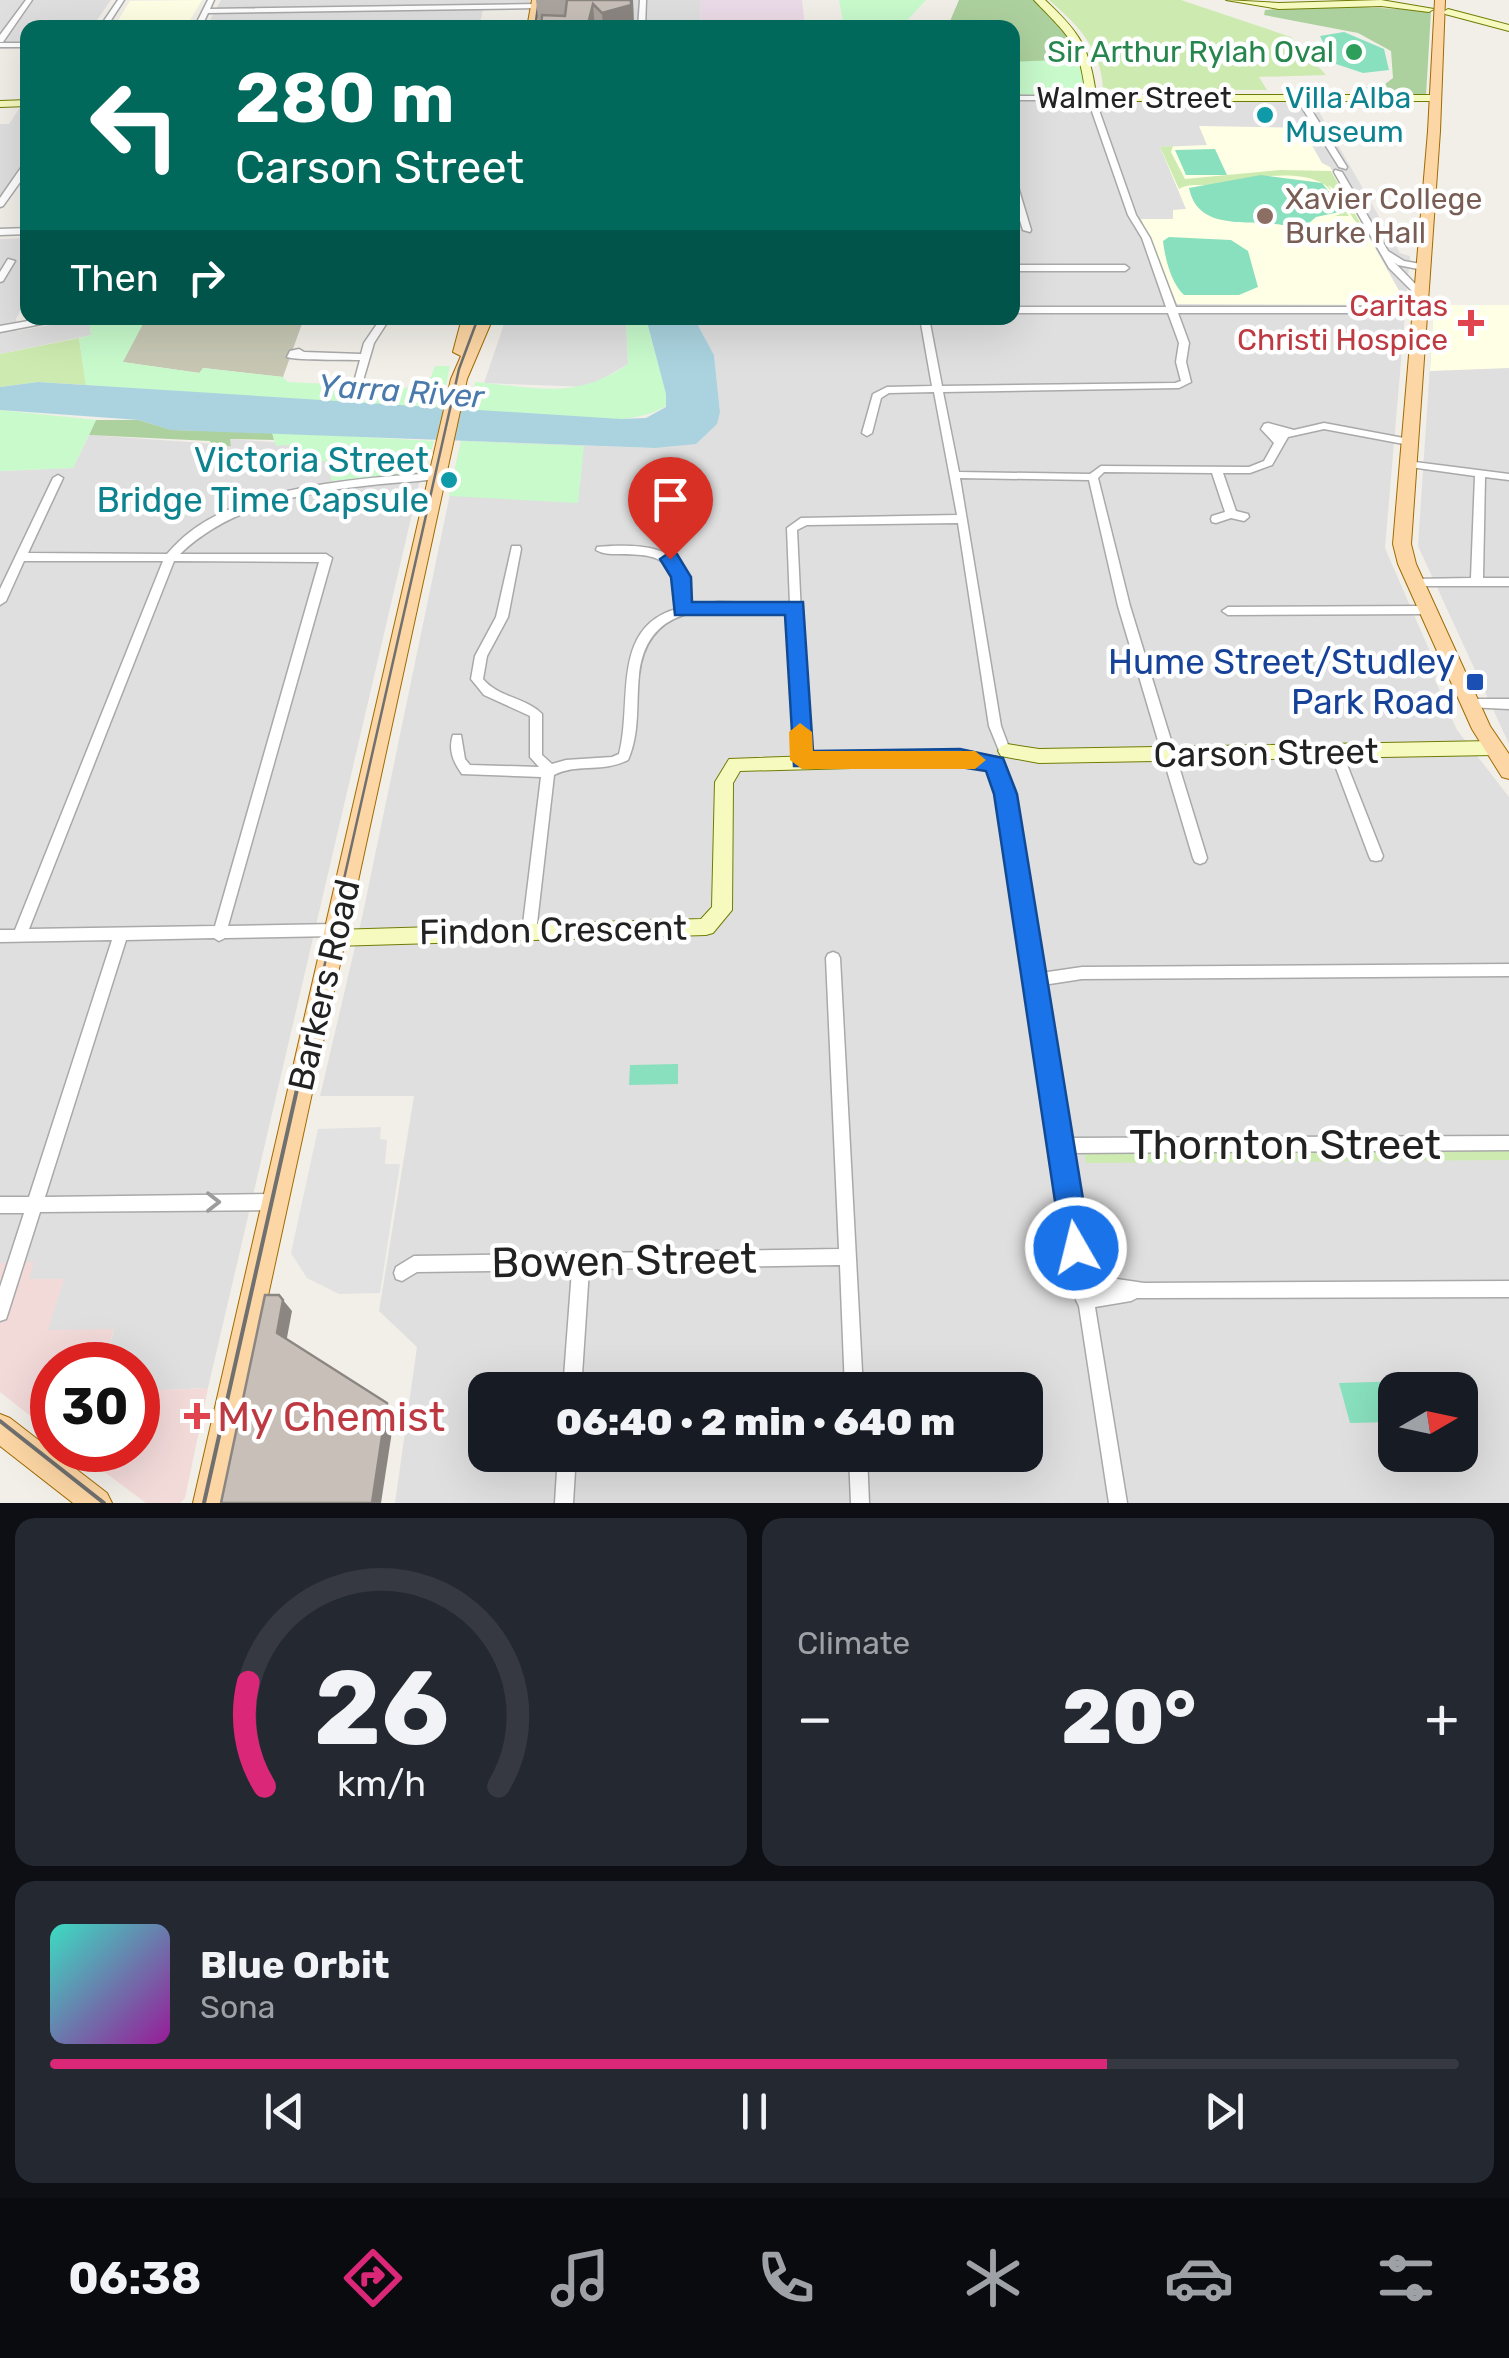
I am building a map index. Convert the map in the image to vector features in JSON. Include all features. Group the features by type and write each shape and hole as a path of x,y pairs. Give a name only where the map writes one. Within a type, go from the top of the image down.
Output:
{"main road":[{"path":"1440,0 1402,544 1415,584 1471,704 1509,771"},
{"path":"459,379 467,325"},
{"path":"459,379 483,325"},
{"name":"Barkers Road","path":"208,1503 459,379"},
{"path":"0,1428 96,1503"}],"street":[{"path":"0,43 30,0"},
{"path":"201,20 211,0"},
{"path":"867,433 880,392 1184,384 1185,346 1146,238 1132,216 1091,98 1085,50 1071,29 1039,0"},
{"path":"1231,0 1279,6 1399,2 1428,9"},
{"path":"206,11 537,3"},
{"path":"1478,5 1478,18"},
{"path":"1448,12 1509,28"},
{"name":"Walmer Street","path":"1020,98 1436,98"},
{"path":"1300,98 1390,259 1420,302"},
{"path":"0,204 20,175"},
{"path":"1020,209 1026,230"},
{"path":"1390,259 1423,269"},
{"path":"0,279 11,261"},
{"path":"1020,268 1125,268"},
{"path":"1020,310 1173,310 1420,302"},
{"path":"359,382 365,357 381,325"},
{"path":"928,325 1118,1503"},
{"path":"303,355 365,357"},
{"path":"1278,441 1266,427 1292,432 1332,427 1408,442"},
{"path":"955,476 1092,476 1101,469 1216,470 1262,466 1271,459 1278,441 1292,432"},
{"path":"1407,464 1509,478"},
{"path":"1216,470 1238,515 1216,519"},
{"path":"19,936 170,557 203,527 252,507 333,487 439,472"},
{"path":"1477,579 1480,474"},
{"path":"1092,476 1200,858"},
{"path":"0,602 58,478"},
{"path":"802,760 792,530 797,523 962,519"},
{"path":"516,549 502,617 481,656 476,679 488,693 522,704 536,714 536,757 549,771 530,932"},
{"path":"601,550 654,551 670,559 681,577 682,610"},
{"path":"22,557 326,558 219,934"},
{"path":"1415,584 1477,579 1509,582"},
{"path":"457,738 459,760 466,770 549,771 612,764 624,757 636,644 651,624 682,610 795,608"},
{"path":"1228,611 1427,610"},
{"path":"1471,704 1509,704"},
{"name":"Carson Street","path":"748,761 1493,748"},
{"path":"1336,752 1376,856"},
{"name":"Findon Crescent","path":"335,934 692,929 712,924 722,902 724,782 730,768 748,761"},
{"path":"0,936 335,934"},
{"path":"0,1313 125,935"},
{"path":"833,958 853,1372"},
{"path":"1034,973 1509,970"},
{"name":"Thornton Street","path":"1061,1146 1509,1143"},
{"path":"0,1204 275,1202"},
{"name":"Bowen Street","path":"402,1272 414,1264 848,1257"},
{"path":"573,1372 581,1260"},
{"path":"1082,1282 1144,1291"},
{"path":"1084,1300 1144,1291 1509,1289"},
{"path":"564,1503 566,1472"},
{"path":"859,1472 860,1503"}],"shaded area":[{"path":"0,0 111,0 97,20 20,20 20,48 0,49"},
{"path":"202,0 190,20 118,20 130,1"},
{"path":"221,0 530,0 528,9 483,10 481,20 210,20"},
{"path":"584,0 701,0 700,20 580,20"},
{"path":"701,0 802,0 804,20 700,20"},
{"path":"1020,98 1311,98 1400,253 1410,256 1385,548 1437,668 1435,680 1457,730 1509,797 1509,1503 395,1503 417,1347 379,1311 414,1096 320,1096 363,913 461,441 655,448 720,412 714,355 698,325 1020,325"},
{"path":"20,108 20,172 0,204 0,124 9,124"},
{"name":"Xavier College Burke Hall","path":"1199,126 1308,128 1310,132 1305,133 1322,163 1330,167 1407,305 1177,304 1141,219 1173,219 1173,210 1186,209 1160,147 1207,145"},
{"path":"20,238 17,331 50,325 90,325 91,335 0,354 0,239"},
{"path":"1434,305 1509,305 1509,744 1418,546"},
{"name":"Caritas Christi Hospice","path":"1434,305 1509,305 1509,368 1430,371"},
{"path":"142,325 302,325 283,377 203,368 200,373 122,362"},
{"path":"504,325 626,325 628,364 589,387 484,383"},
{"path":"89,435 231,445 229,439 300,444 327,461 333,481 422,471 208,1388 160,1390 160,1342 111,1342 114,1330 48,1330 28,1279 33,1263 0,1263 0,471 73,468"},
{"path":"381,1127 380,1139 387,1140 385,1164 400,1164 380,1293 339,1294 307,1278 291,1253 318,1129"},
{"path":"34,1262 29,1279 64,1279 48,1330 114,1329 110,1342 30,1342 30,1416 0,1392 0,1263"},
{"path":"208,1388 185,1498 180,1503 146,1503 104,1472 160,1472 160,1390"}],"green space":[{"path":"839,0 926,0 907,20 843,20"},
{"path":"959,0 1042,0 1068,38 1082,69 1020,91 1020,20 950,20"},
{"path":"1049,0 1181,0 1291,37 1326,75 1259,77 1267,90 1103,89 1093,50 1070,19"},
{"path":"1331,5 1431,11 1426,96 1355,94 1354,86 1380,88 1393,78 1391,51 1358,33 1264,15 1265,10"},
{"name":"Sir Arthur Rylah Oval","path":"1344,32 1384,49 1389,70 1363,73 1333,63 1320,36"},
{"path":"1078,59 1091,98 1020,98 1020,62"},
{"path":"1173,146 1171,152 1185,179 1280,170 1331,171 1363,228 1328,185 1349,216 1335,216 1340,214 1335,196 1323,184 1307,178 1265,176 1179,189 1160,147"},
{"path":"1215,149 1227,175 1186,175 1175,150"},
{"path":"1261,175 1322,183 1344,211 1316,217 1300,231 1286,226 1236,222 1206,214 1195,204 1189,188"},
{"path":"1169,237 1231,240 1248,251 1258,287 1239,295 1184,295 1167,262 1163,241"},
{"path":"90,325 142,325 123,362 199,373 203,368 283,377 288,382 412,388 430,379 435,366 450,366 441,409 86,385 79,338 91,335"},
{"path":"626,325 648,325 666,406 648,414 599,421 470,411 475,382 572,387 609,376 628,364"},
{"path":"79,338 86,385 38,382 0,387 0,354"},
{"path":"0,410 96,420 73,468 0,471"},
{"path":"96,420 139,420 172,430 272,432 274,440 230,439 231,446 213,447 210,441 89,435"},
{"path":"272,432 434,441 425,471 332,481 327,461 307,463 300,444 276,446"},
{"path":"461,441 584,446 578,503 449,496"},
{"path":"678,1064 678,1084 629,1085 630,1065"},
{"path":"1509,1148 1509,1160 1086,1163 1084,1151"},
{"path":"1378,1382 1378,1422 1350,1423 1339,1383"}],"water":[{"path":"648,325 698,325 714,355 720,412 717,424 696,444 655,448 171,430 139,420 0,410 0,387 38,382 621,419 646,418 666,407"}],"building":[{"path":"567,0 631,0 631,5 602,13 593,4 589,20 542,20 542,15 565,16"},
{"path":"265,1295 279,1295 283,1300 277,1333 387,1403 372,1503 221,1503"}],"tram line":[{"path":"536,20 539,0"},
{"path":"321,981 459,369 475,325"},
{"path":"204,1503 322,978"},
{"path":"0,1421 104,1503"}],"slow traffic":[{"path":"800,732 802,760 975,760"}],"place":[{"name":"Sir Arthur Rylah Oval","path":"1354,52"},
{"name":"Villa Alba Museum","path":"1265,115"},
{"name":"Xavier College Burke Hall","path":"1265,216"},
{"name":"Caritas Christi Hospice","path":"1471,323"},
{"name":"Victoria Street Bridge Time Capsule","path":"449,480"},
{"name":"Hume Street/Studley Park Road","path":"1475,682"},
{"name":"My Chemist","path":"197,1416"}],"route":[{"path":"670,559 681,577 682,610 795,608 802,760 960,758 995,764 1006,794 1076,1248"}],"water label":[{"name":"Yarra River","path":"401,391"}]}
